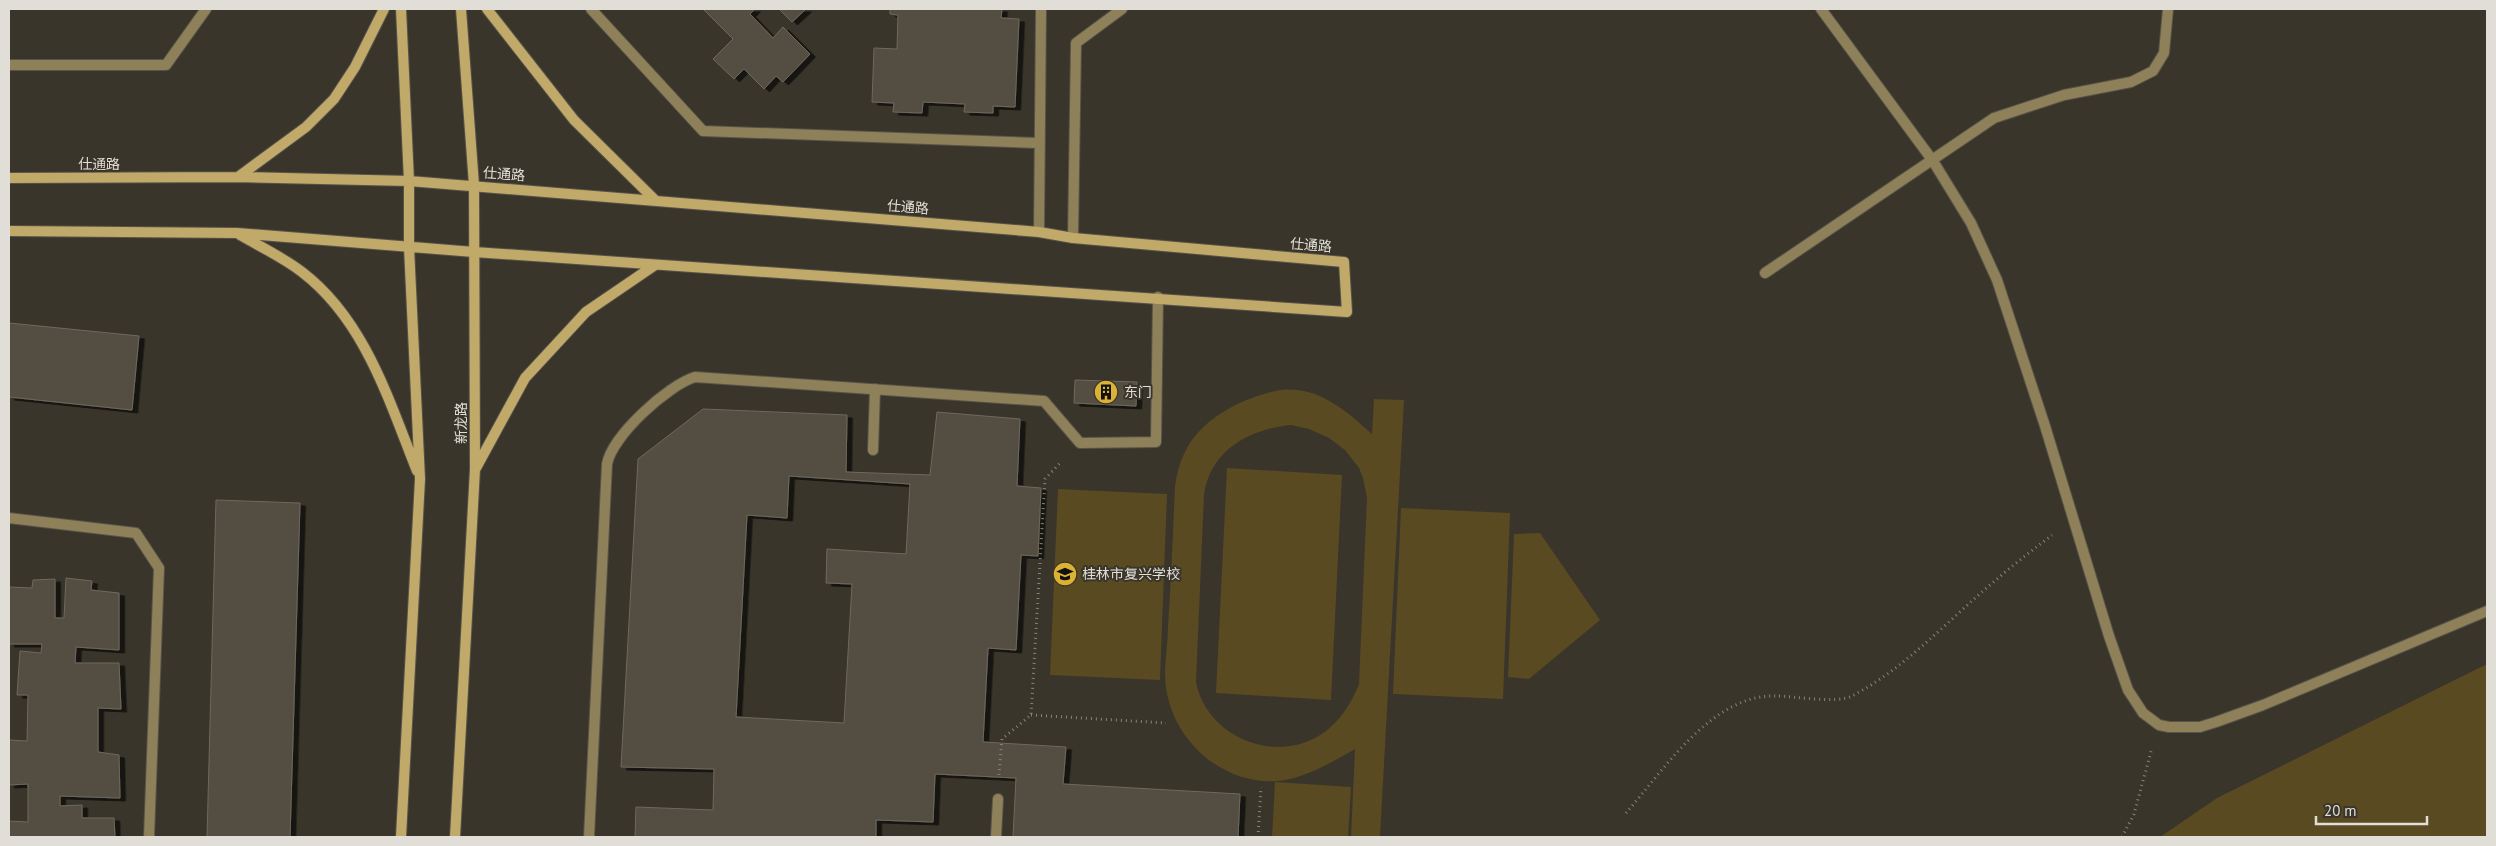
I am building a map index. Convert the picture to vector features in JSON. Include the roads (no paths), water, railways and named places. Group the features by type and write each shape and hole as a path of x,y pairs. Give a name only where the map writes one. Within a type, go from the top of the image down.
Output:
{"street":[{"path":"238,177 306,127 334,99 355,67 384,9"},
{"path":"401,9 409,181 409,247 420,479 402,837"},
{"name":"新龙路","path":"455,837 475,469 474,185 461,9"},
{"path":"487,9 574,120 654,199"},
{"name":"仕通路","path":"9,178 238,177 409,181 474,185 1038,232 1073,238 1344,262 1347,312 1158,297 655,265 237,233 9,231"},
{"path":"237,233 302,272 328,296 356,330 388,399 420,479"},
{"path":"475,469 525,378 586,312 655,265"}],"lane":[{"path":"9,65 166,65 206,9"},
{"path":"591,9 703,131 1038,144"},
{"path":"1038,232 1041,9"},
{"path":"1073,238 1076,43 1122,9"},
{"path":"1821,9 1933,160 1971,223 1997,280 2128,690 2143,713 2159,725 2200,727 2263,705 2487,611"},
{"path":"1765,274 1994,118 2064,95 2131,82 2153,71 2164,53 2168,9"},
{"path":"588,837 607,464 611,450 627,430 658,401 682,383 695,377 1044,401 1080,443 1156,442 1158,297"},
{"path":"873,450 875,389"},
{"path":"9,518 136,533 159,568 149,837"},
{"path":"996,837 998,799"}],"place":[{"name":"东门","path":"1106,392"},
{"name":"桂林市复兴学校","path":"1065,574"}]}
